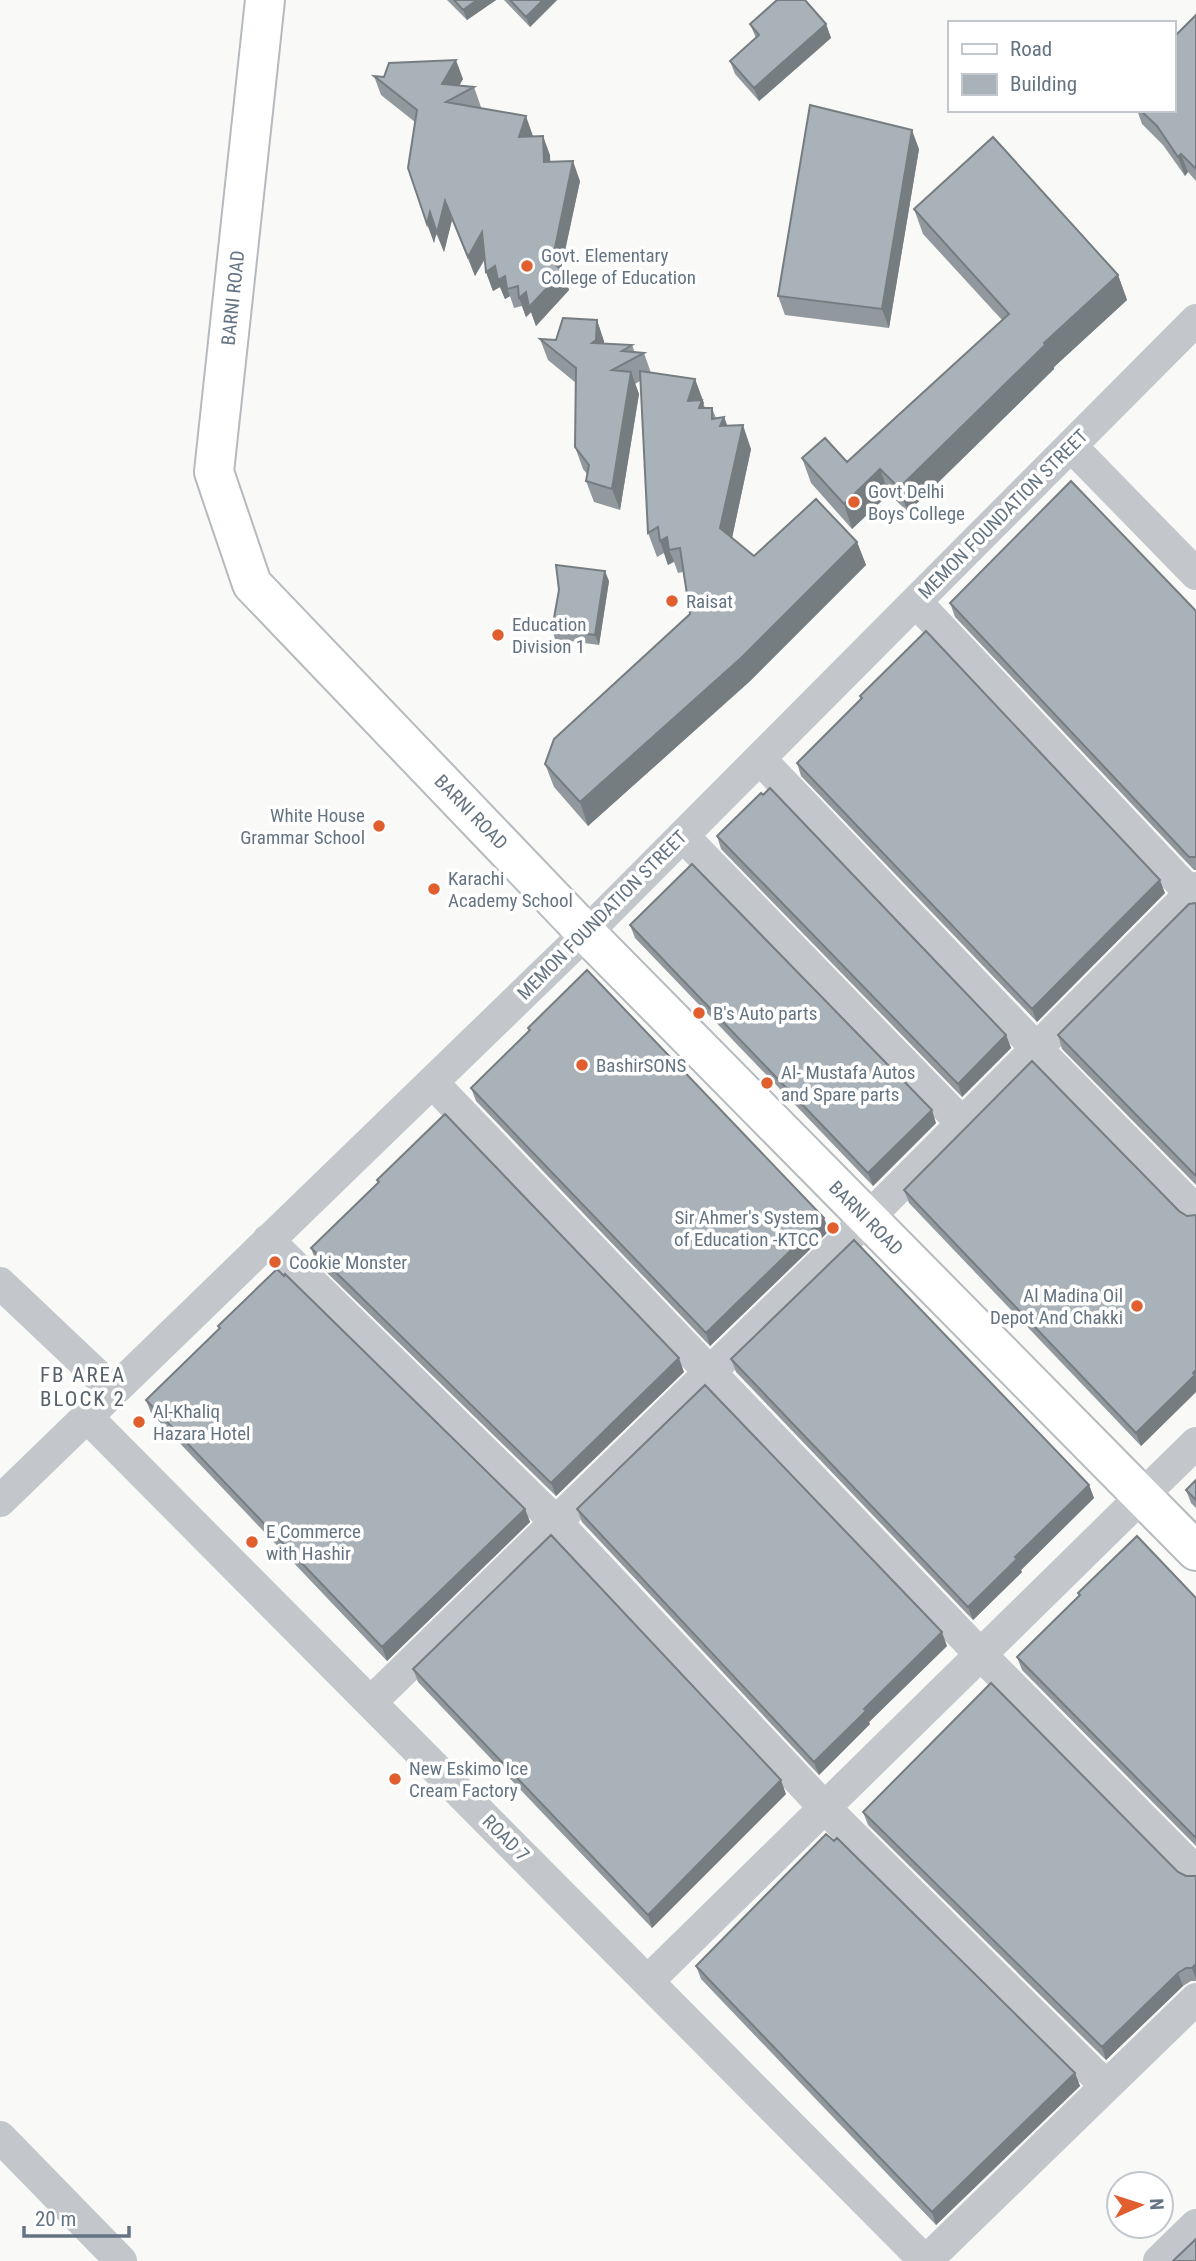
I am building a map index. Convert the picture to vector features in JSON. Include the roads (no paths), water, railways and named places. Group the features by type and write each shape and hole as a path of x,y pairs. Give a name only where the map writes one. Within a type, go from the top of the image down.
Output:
{"street":[{"name":"BARNI ROAD","path":"265,0 214,472 252,584 586,933 1196,1551"},
{"name":"MEMON FOUNDATION STREET","path":"0,1501 586,933 1196,320"},
{"path":"1071,446 1196,574"},
{"path":"371,1702 867,1219 1194,894 916,602"},
{"path":"760,758 1037,1049 1196,1210"},
{"path":"683,836 962,1123"},
{"path":"432,1082 981,1655 1196,1872"},
{"path":"268,1240 556,1522 825,1808 1106,2087"},
{"path":"0,1283 113,1390"},
{"name":"ROAD 7","path":"86,1416 925,2261"},
{"path":"648,1981 1196,1443"},
{"path":"925,2261 1196,1999"},
{"path":"0,2137 121,2261"},
{"path":"1159,2261 1196,2225"}],"place":[{"name":"Govt. Elementary College of Education","path":"527,266"},
{"name":"Govt Delhi Boys College","path":"854,502"},
{"name":"Raisat","path":"672,601"},
{"name":"Education Division 1","path":"498,635"},
{"name":"White House Grammar School","path":"379,826"},
{"name":"Karachi Academy School","path":"434,889"},
{"name":"B's Auto parts","path":"699,1013"},
{"name":"BashirSONS","path":"582,1065"},
{"name":"Al- Mustafa Autos and Spare parts","path":"767,1083"},
{"name":"Sir Ahmer's System of Education -KTCC","path":"833,1228"},
{"name":"Cookie Monster","path":"275,1262"},
{"name":"Al Madina Oil Depot And Chakki","path":"1137,1306"},
{"name":"Al-Khaliq Hazara Hotel","path":"139,1422"},
{"name":"E Commerce with Hashir","path":"252,1542"},
{"name":"New Eskimo Ice Cream Factory","path":"395,1779"}],"district":[{"name":"FB AREA BLOCK 2","path":"83,1387"}]}
